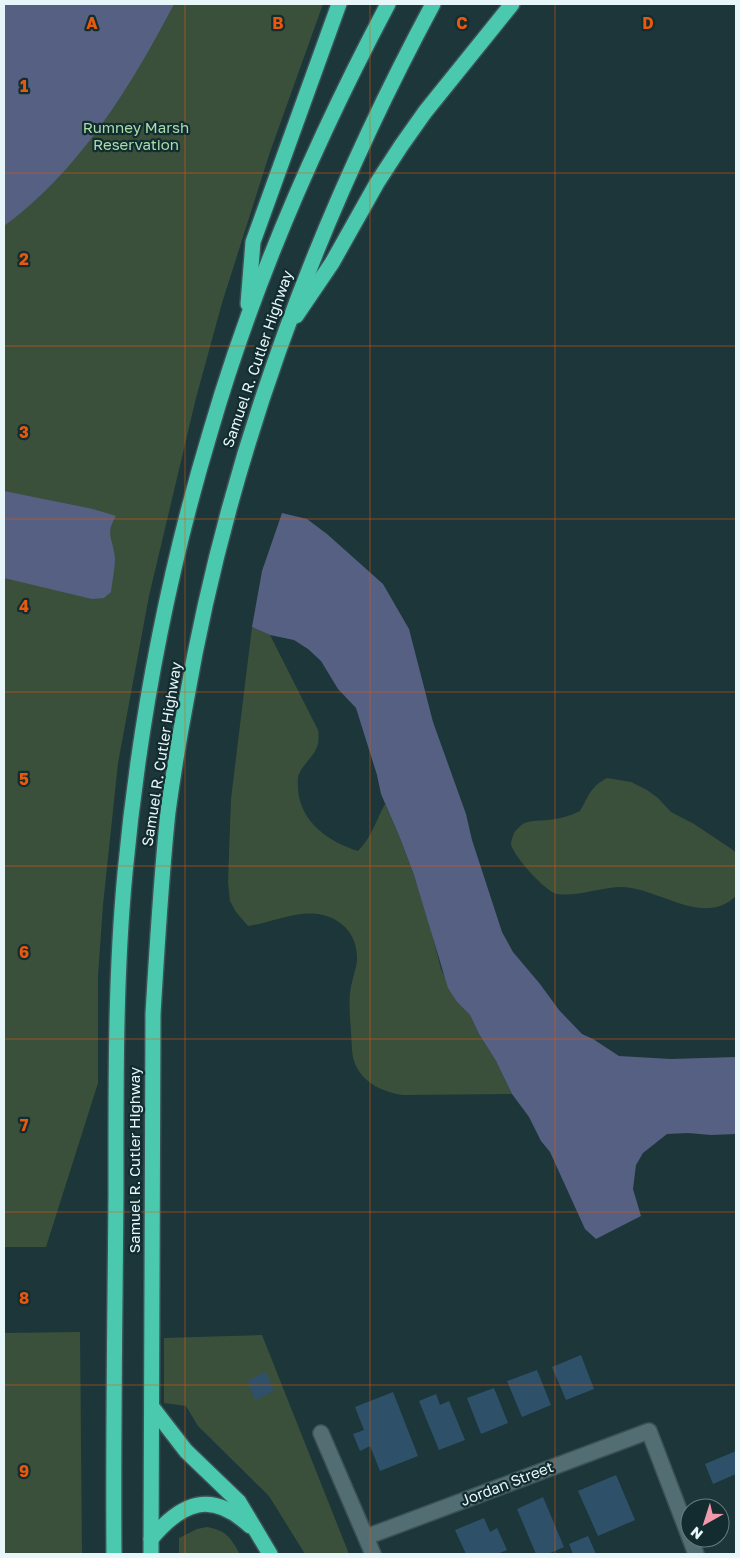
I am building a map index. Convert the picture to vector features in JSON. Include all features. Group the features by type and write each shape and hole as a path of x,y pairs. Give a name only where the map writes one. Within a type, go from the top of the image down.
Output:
{"highway":[{"path":"246,325 253,242 339,4"},
{"name":"Samuel R. Cutler Highway","path":"114,1554 117,1003 125,877 136,777 162,626 194,491 212,425 246,325 269,262 305,178 342,95 388,4"},
{"name":"Samuel R. Cutler Highway","path":"151,1547 154,1014 162,875 168,811 198,634 230,500 265,385 283,336 315,252 351,169 393,80 432,4"},
{"path":"283,336 332,263 377,183 401,146 436,98 512,4"},
{"path":"152,1407 186,1451 240,1502 270,1554"},
{"path":"151,1547 172,1516 194,1504 207,1504 231,1511 242,1518 258,1534"}],"street":[{"name":"Jordan Street","path":"366,1538 649,1431 696,1554"},
{"path":"321,1433 372,1554"}],"green space":[{"name":"Rumney Marsh Reservation","path":"4,4 323,4 270,152 222,303 196,398 149,596 118,763 103,905 98,976 98,1083 46,1247 4,1247"},
{"path":"252,627 270,635 318,730 319,738 316,750 302,768 298,777 300,801 304,811 310,821 327,836 358,851 370,834 385,804 414,875 441,969 457,1002 470,1015 512,1094 403,1095 388,1092 375,1086 364,1078 354,1062 352,1054 350,998 357,952 348,931 331,917 314,914 295,915 248,926 236,912 230,901 228,882 231,799"},
{"path":"607,778 631,782 647,790 658,798 671,812 694,824 733,850 736,853 736,896 723,905 709,908 680,904 650,893 621,887 564,895 552,892 545,887 517,857 511,844 514,833 528,822 552,820 580,811 593,788"},
{"path":"80,1332 82,1554 4,1554 4,1333"},
{"path":"262,1335 349,1554 305,1554 269,1496 198,1426 186,1406 164,1403 164,1338"},
{"path":"207,1527 224,1533 240,1554 179,1554 179,1538 197,1529"}],"water":[{"path":"4,4 174,4 121,96 80,153 31,204 4,226"},
{"path":"4,491 93,509 116,516 110,533 115,559 111,592 104,598 92,599 4,578"},
{"path":"282,513 307,519 327,534 383,584 409,629 433,722 466,814 472,840 502,932 513,952 559,1010 582,1034 619,1056 671,1059 736,1057 736,1134 667,1134 643,1153 636,1165 633,1189 641,1216 596,1239 585,1229 550,1152 541,1141 529,1117 512,1094 470,1015 457,1002 448,988 414,875 381,794 356,708 338,689 321,661 308,649 294,640 270,635 252,627 262,571"}],"building":[{"path":"581,1355 594,1389 566,1400 552,1367"},
{"path":"537,1370 551,1405 522,1417 507,1381"},
{"path":"266,1372 274,1391 255,1400 247,1381"},
{"path":"494,1388 508,1423 481,1434 467,1398"},
{"path":"393,1392 418,1456 380,1471 370,1446 360,1451 353,1434 364,1430 355,1407"},
{"path":"436,1394 440,1405 449,1401 465,1440 439,1450 419,1401"},
{"path":"736,1451 736,1474 713,1484 705,1464"},
{"path":"616,1475 635,1520 598,1536 578,1491"},
{"path":"543,1497 564,1547 548,1554 536,1554 517,1509"},
{"path":"484,1518 490,1532 497,1528 507,1550 497,1554 466,1554 455,1530"},
{"path":"588,1536 596,1554 573,1554 569,1544"}]}
